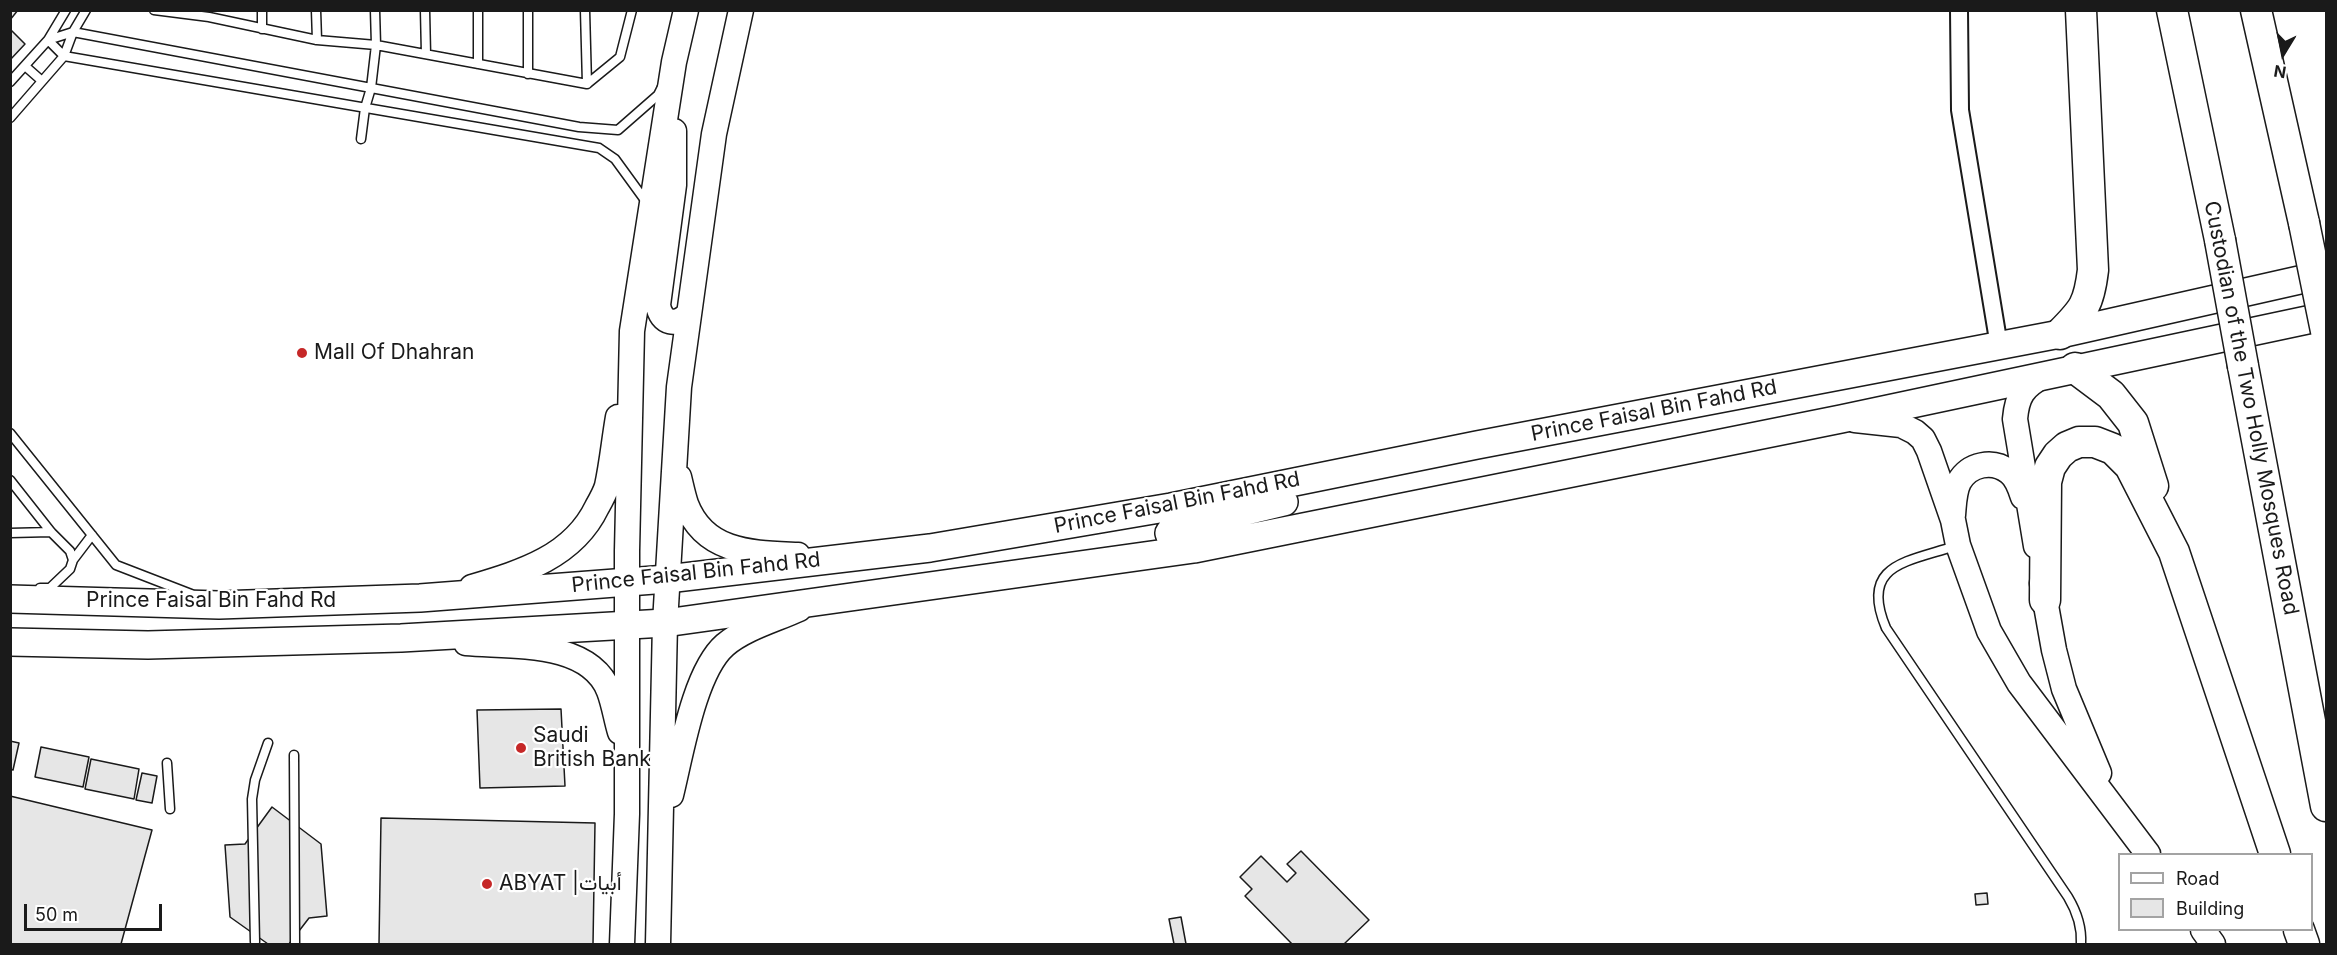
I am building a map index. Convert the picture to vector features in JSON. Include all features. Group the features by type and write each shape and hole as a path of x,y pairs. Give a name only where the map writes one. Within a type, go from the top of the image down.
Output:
{"highway":[{"path":"2060,334 2081,313 2091,288 2093,270 2081,10"},
{"name":"Custodian of the Two Holly Mosques Road","path":"2172,10 2220,240 2326,806"},
{"path":"2256,10 2326,330"},
{"path":"2075,368 2111,395 2133,423 2274,853"},
{"path":"2045,600 2046,482 2050,467 2067,447 2079,442 2095,442 2113,449 2130,466 2174,552"}],"main road":[{"name":"Prince Faisal Bin Fahd Rd","path":"20,593 219,605 444,596 667,579 930,548 1171,507 1478,445 1999,346 2326,274"},
{"name":"Prince Faisal Bin Fahd Rd","path":"10,642 148,645 401,638 629,626 665,623 1194,549 1841,419 2326,316"},
{"path":"1194,549 1172,542 1169,533 1172,529 1348,487 1478,445"}],"street":[{"path":"444,596 520,573 543,562 568,545 590,521 606,488 674,62 686,10"},
{"path":"658,945 665,623 679,387 714,134 741,10"},
{"path":"1959,10 1960,110 1999,346"},
{"path":"674,62 674,185 658,305 663,319 670,322 677,322 689,313"},
{"path":"622,945 628,762 632,332"},
{"path":"2044,375 2023,389 2018,398 2015,419 2054,650 2064,689 2113,806"},
{"path":"1841,419 1901,425 1923,439 1953,520 1958,545 1989,631 2013,672 2147,853"},
{"path":"674,457 686,505 710,537 749,553 854,557"},
{"path":"1953,520 1955,492 1960,481 1966,472 1987,465 2001,467 2011,473 2019,484 2034,531"},
{"path":"660,835 697,692 716,654 735,637 814,602"},
{"path":"401,638 558,651 574,656 600,676 609,690 628,762"},
{"path":"2204,931 2214,945"}],"lane":[{"path":"10,82 48,40 66,10"},
{"path":"10,118 64,56 73,32 86,10"},
{"path":"262,10 262,28"},
{"path":"316,10 317,40"},
{"path":"361,139 365,108 371,88 376,45 375,10"},
{"path":"425,10 426,54"},
{"path":"478,10 478,64"},
{"path":"528,10 528,74"},
{"path":"585,10 586,84"},
{"path":"155,11 209,14 317,40 376,45 586,84 620,57 632,10"},
{"path":"48,40 73,32 579,128 618,130 658,95 674,62"},
{"path":"48,40 64,56 599,148 615,159 650,207"},
{"path":"25,66 42,81"},
{"path":"10,433 116,565 219,605"},
{"path":"10,480 51,532 70,550 73,560"},
{"path":"10,533 51,532"},
{"path":"10,591 20,593 50,588 70,569 73,560 92,535"},
{"path":"1958,545 1892,567 1884,575 1879,586 1876,599 1880,614 1886,628 2068,897 2078,918 2081,945"},
{"path":"255,942 252,799 255,780 268,743"},
{"path":"294,755 295,944"},
{"path":"167,763 170,809"}],"building":[{"path":"10,10 18,10 10,20"},
{"path":"10,29 25,44 10,60"},
{"name":"Saudi British Bank","path":"561,709 565,786 480,788 477,710"},
{"path":"10,741 19,743 13,770 10,769"},
{"path":"41,747 89,757 83,787 35,777"},
{"path":"91,759 139,769 134,799 85,789"},
{"path":"142,773 157,776 152,803 136,800"},
{"path":"10,796 152,830 121,944 10,944"},
{"path":"272,807 321,844 327,916 309,918 289,944 268,944 230,917 225,845 245,844"},
{"name":"ABYAT |أبيات","path":"381,818 595,823 593,944 379,944"},
{"path":"1301,851 1369,920 1344,944 1292,944 1245,896 1252,889 1240,877 1261,856 1287,882 1296,873 1287,864"},
{"path":"1987,893 1988,904 1976,905 1975,894"},
{"path":"1181,917 1186,944 1174,944 1169,919"}],"place":[{"name":"Mall Of Dhahran","path":"302,353"},
{"name":"Saudi British Bank","path":"521,748"},
{"name":"ABYAT |أبيات","path":"487,884"}]}
